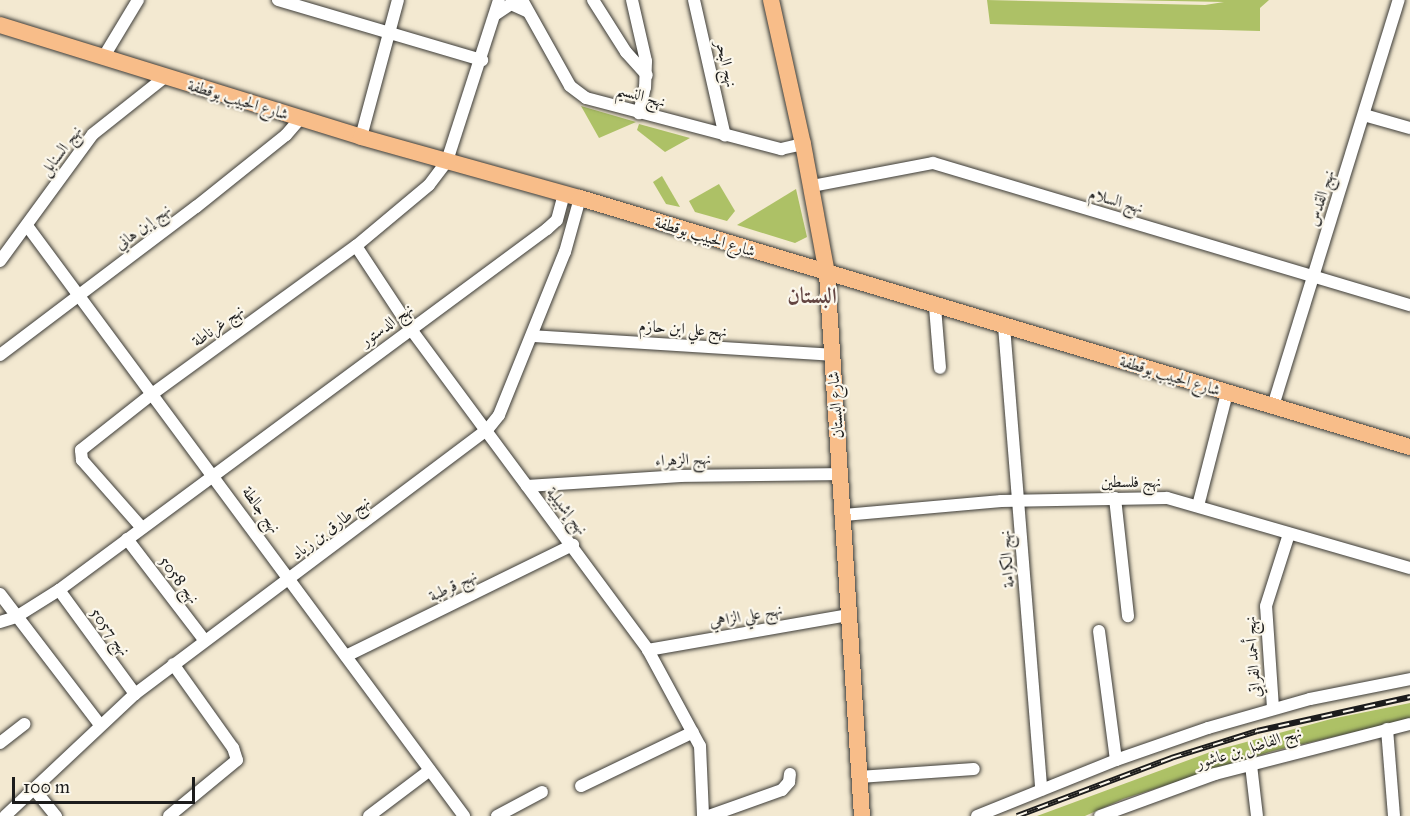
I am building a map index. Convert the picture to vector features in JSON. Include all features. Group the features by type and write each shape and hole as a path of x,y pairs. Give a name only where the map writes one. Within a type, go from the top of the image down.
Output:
{"main road":[{"name":"شارع البستان","path":"771,0 812,186 826,274 844,514 861,816"},
{"name":"شارع الحبيب بوقطفة","path":"0,25 300,119 572,196 935,307 1410,447"}],"street":[{"path":"103,58 138,0"},
{"path":"278,0 482,60"},
{"path":"361,137 398,0"},
{"name":"نهج غرناطة","path":"142,528 81,455 85,446 152,394 356,246 429,185 447,161 500,0"},
{"path":"593,0 626,52 646,75"},
{"path":"632,0 646,75 639,113"},
{"name":"نهج البحر","path":"694,0 725,136"},
{"name":"نهج القدس","path":"1274,406 1399,0"},
{"path":"496,14 512,4 525,5"},
{"name":"نهج النسيم","path":"525,5 570,86 586,98 781,149 803,144"},
{"name":"نهج السنابل","path":"0,261 28,226 93,134 165,77"},
{"path":"1364,115 1410,128"},
{"name":"نهج إبن هاني","path":"0,355 196,207 286,135 300,119"},
{"name":"نهج السلام","path":"812,186 933,163 1312,278 1410,305"},
{"name":"نهج الدستور","path":"0,622 16,617 58,590 557,220 572,196"},
{"name":"نهج طارق بن زياد","path":"5,816 135,694 292,579 487,430 499,415 566,252 572,196"},
{"name":"نهج جالطة","path":"28,226 292,579 464,816"},
{"name":"نهج إشبيلية","path":"356,246 410,328 573,545 648,650 693,732 703,758 703,816"},
{"path":"935,307 940,368"},
{"name":"نهج الكرامة","path":"1004,326 1020,503 1041,790"},
{"name":"نهج علي ابن حازم","path":"532,336 832,354"},
{"path":"1197,506 1227,393"},
{"name":"نهج الزهراء","path":"527,486 681,476 841,474"},
{"path":"1115,498 1128,616"},
{"name":"نهج فلسطين","path":"844,514 1001,501 1020,503 1167,498 1410,568"},
{"name":"نهج أحمد الفراتي","path":"1273,708 1266,606 1289,534"},
{"name":"نهج 5058","path":"127,539 205,641"},
{"name":"نهج قرطبة","path":"346,656 573,545"},
{"name":"نهج 5057","path":"58,590 135,694"},
{"path":"0,594 100,725"},
{"name":"نهج علي الزاهي","path":"648,650 849,615"},
{"path":"1099,631 1116,760"},
{"path":"169,816 237,760 233,747 173,664"},
{"path":"977,816 1116,760 1273,708 1410,679"},
{"path":"0,743 24,724"},
{"name":"نهج الفاضل بن عاشور","path":"1100,816 1251,765 1410,724"},
{"path":"1387,729 1394,816"},
{"path":"582,786 693,732"},
{"path":"1251,765 1257,816"},
{"path":"859,777 974,769"},
{"path":"369,816 430,770"},
{"path":"709,816 782,790 789,782 790,774"},
{"path":"34,789 56,816"},
{"path":"496,816 542,792"}],"green space":[{"path":"987,0 1205,5 1224,2 1122,0 1269,0 1260,8 1260,31 990,24"},
{"path":"581,106 636,122 599,138"},
{"path":"639,124 690,138 665,152 637,130"},
{"path":"662,176 680,207 666,204 653,182"},
{"path":"719,184 735,211 727,221 695,212 689,201"},
{"path":"796,189 807,237 795,243 737,225"},
{"path":"1410,703 1410,719 1273,751 1123,799 1085,816 1037,816 1213,751 1331,719"}],"railway":[{"path":"1017,816 1171,758 1257,731 1410,697"}],"district":[{"name":"البستان","path":"812,296"}]}
